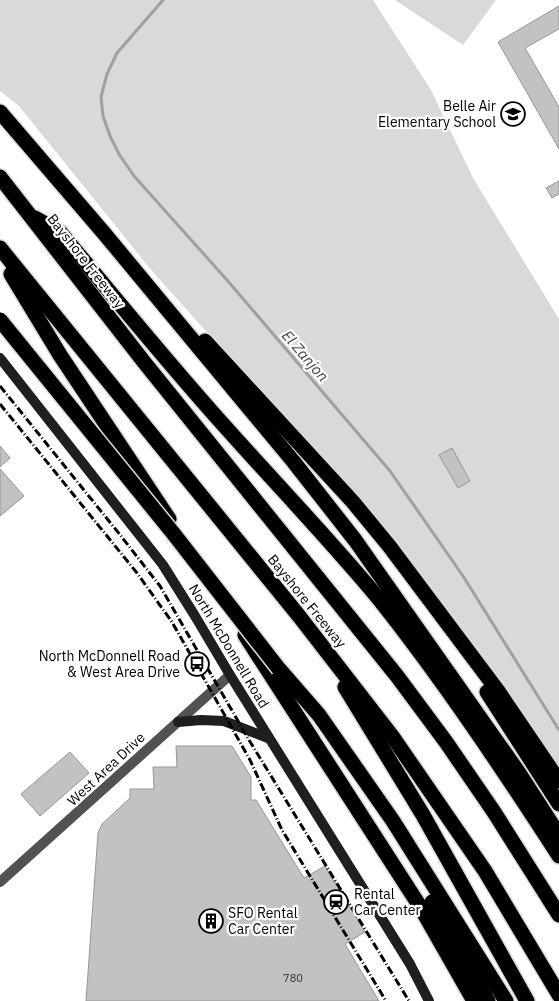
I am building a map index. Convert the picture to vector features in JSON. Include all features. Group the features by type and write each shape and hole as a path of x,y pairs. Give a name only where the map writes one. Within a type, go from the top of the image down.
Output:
{"highway":[{"path":"0,112 103,232 293,461 355,540 519,773 559,835"},
{"name":"Bayshore Freeway","path":"0,177 144,362 402,682 489,805 559,915"},
{"path":"30,215 60,232 229,432 305,512 372,591 423,656 467,718 559,856"},
{"path":"103,232 352,502 390,548 498,691 559,781"},
{"name":"Bayshore Freeway","path":"0,248 313,634 387,729 445,812 514,919 559,995"},
{"path":"0,255 60,355 402,877 474,1001"},
{"path":"0,320 279,669 414,862 506,1001"},
{"path":"390,548 514,733 559,804"},
{"path":"313,634 393,769 423,815 527,1001"},
{"path":"414,862 488,1001"}],"street":[{"name":"North McDonnell Road","path":"0,358 163,565 268,738 410,964 437,1001"},
{"name":"West Area Drive","path":"0,882 230,676"},
{"path":"178,722 224,720 268,738"},
{"name":"North McDonnell Road","path":"410,964 429,1001"}],"shaded area":[{"path":"0,0 373,0 431,90 473,178 559,319 559,794 494,691 351,493 152,271 19,106 0,91"},
{"path":"395,0 496,0 463,45"}],"building":[{"path":"559,6 559,29 525,48 559,107 559,149 498,42"},
{"path":"559,181 559,194 552,198 546,188"},
{"path":"0,446 10,458 0,467"},
{"path":"452,448 470,481 458,488 439,455"},
{"path":"0,469 24,496 0,516"},
{"name":"SFO Rental Car Center","path":"176,746 232,746 251,777 251,800 256,800 304,878 325,866 365,932 345,944 379,1001 86,1001 98,833 102,824 130,798 130,789 154,789 153,767 177,767"},
{"path":"70,752 89,773 40,816 21,794"}],"waterway":[{"name":"El Zanjon","path":"163,0 117,53 107,74 101,97 103,116 119,154 134,176 227,280 390,471 463,576 559,730"}],"railway":[{"path":"0,386 160,586 249,740 409,1001"},
{"path":"0,404 137,573 172,622 250,760 282,830 386,1001"}],"place":[{"name":"Belle Air Elementary School","path":"513,114"},
{"name":"North McDonnell Road & West Area Drive","path":"197,664"},
{"name":"Rental Car Center","path":"336,902"},
{"name":"SFO Rental Car Center","path":"211,921"}]}
